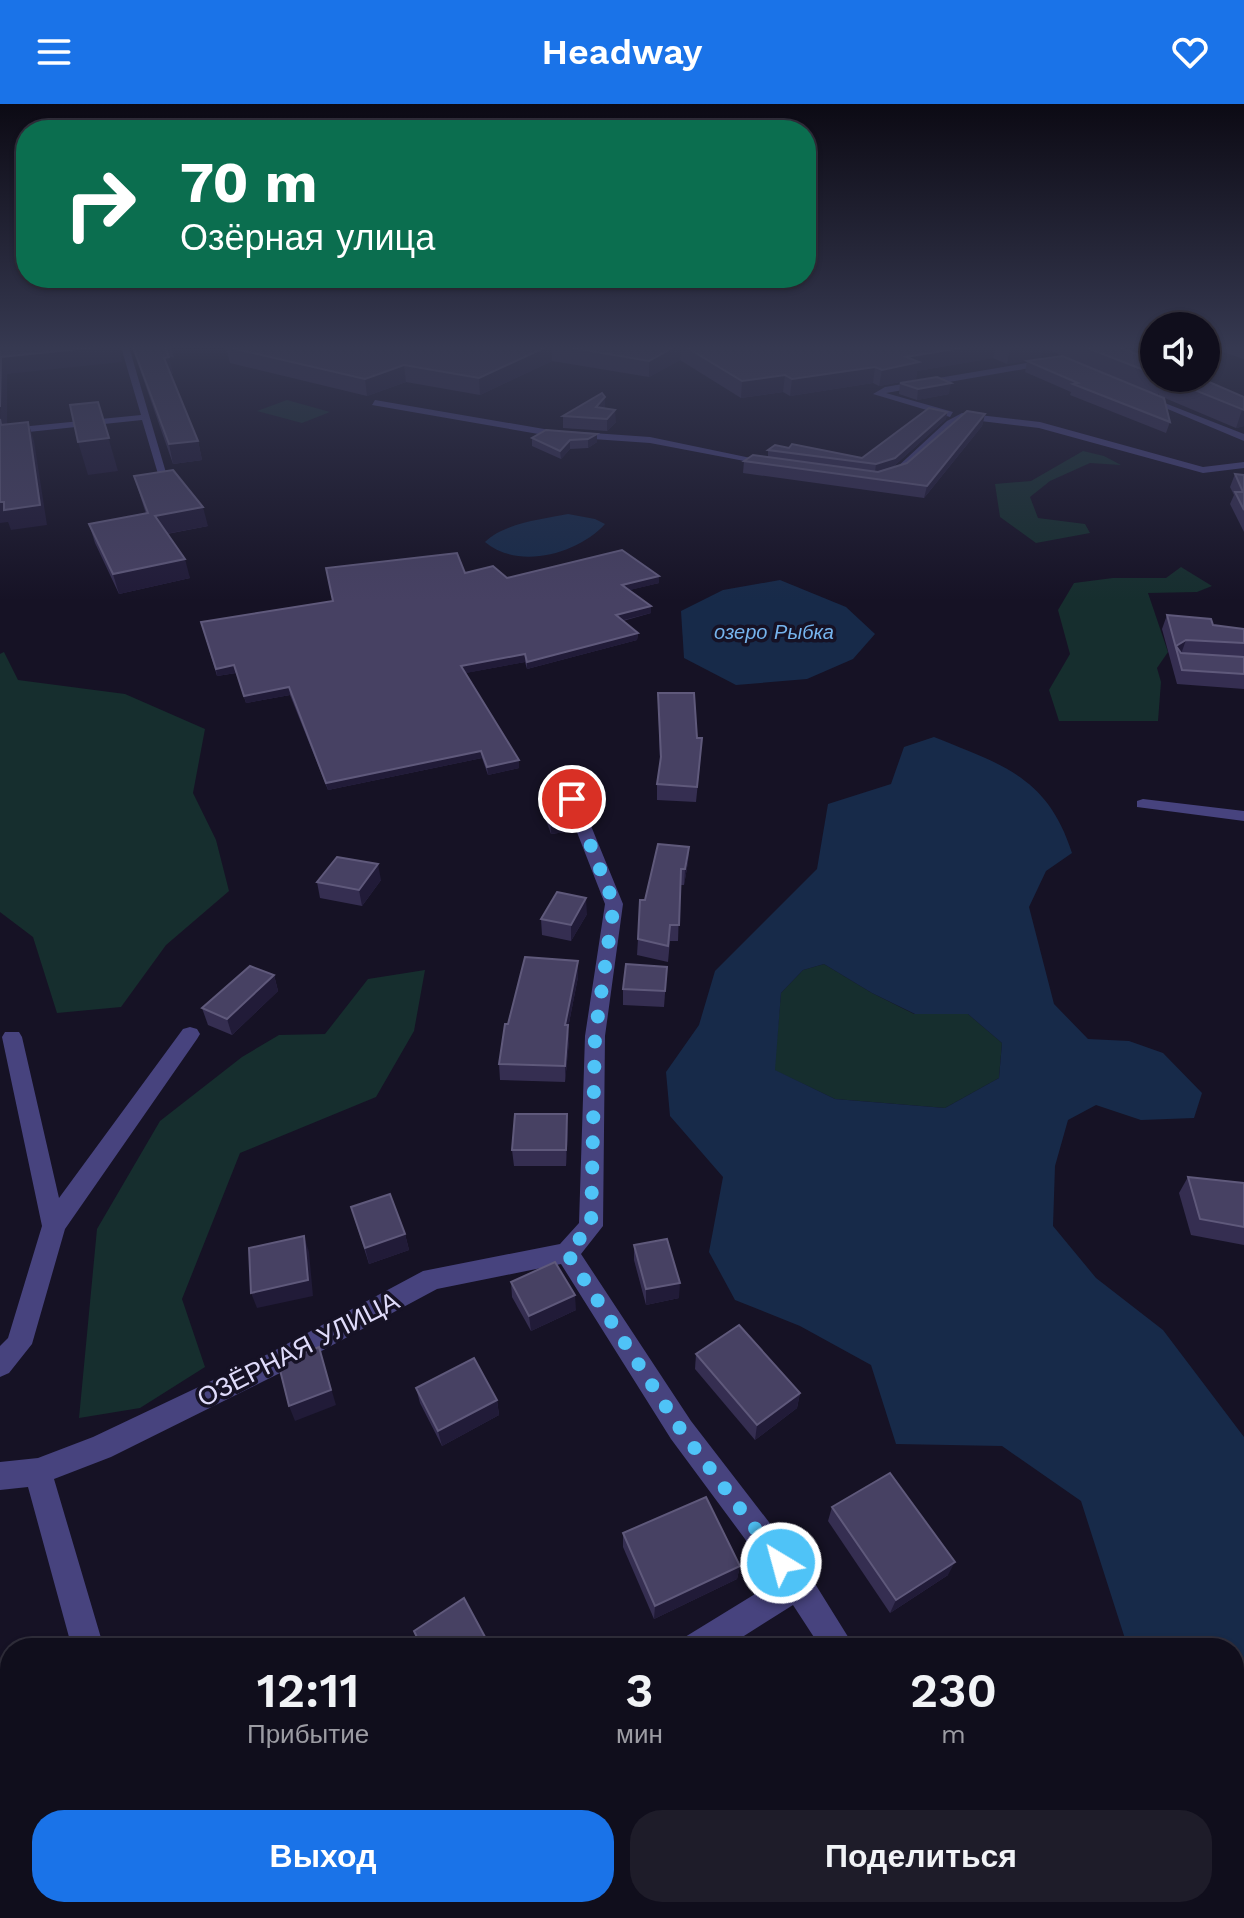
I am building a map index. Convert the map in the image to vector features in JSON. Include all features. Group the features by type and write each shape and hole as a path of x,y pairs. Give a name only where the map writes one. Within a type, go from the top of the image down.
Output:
{"street":[{"path":"150,432 163,474"},
{"path":"542,432 650,440 779,465"},
{"path":"875,478 899,471 941,432"},
{"path":"1063,432 1203,470 1244,465"},
{"path":"572,799 614,904 595,1036 591,1226 567,1253 681,1430 798,1585 832,1638"},
{"path":"1143,804 1244,816"},
{"path":"0,1365 19,1344 54,1226 190,1034"},
{"path":"12,1037 54,1226"},
{"name":"ОЗЁРНАЯ УЛИЦА","path":"0,1476 38,1472 101,1448 250,1376 432,1279 567,1253"},
{"path":"38,1472 85,1638"},
{"path":"712,1638 798,1585"}],"green space":[{"path":"1083,451 1104,456 1121,465 1090,463 1050,481 1030,497 1038,518 1085,524 1090,533 1036,543 1000,517 995,484 1031,481"},
{"path":"1181,567 1212,586 1197,592 1148,593 1168,652 1157,668 1161,682 1158,721 1059,721 1049,690 1070,654 1058,610 1074,583 1113,578 1166,578"},
{"path":"4,652 18,680 125,694 205,729 193,793 216,840 229,891 166,945 121,1007 57,1013 33,937 0,912 0,654"},
{"path":"824,964 914,1014 968,1014 1002,1043 999,1078 945,1108 835,1099 774,1070 781,993 803,970"},
{"path":"425,970 414,1031 376,1097 240,1153 182,1299 205,1367 140,1408 79,1418 97,1229 160,1121 242,1057 279,1035 325,1034 368,979"}],"water":[{"path":"568,514 605,524 580,543 548,555 514,556 485,542 513,526"},
{"name":"озеро Рыбка","path":"780,580 846,607 875,634 853,659 807,679 736,685 684,658 681,611 723,590"},
{"path":"934,737 1002,766 1036,790 1062,827 1072,853 1046,871 1029,907 1054,1004 1088,1039 1129,1041 1163,1053 1202,1093 1194,1118 1141,1120 1096,1105 1068,1120 1055,1166 1053,1226 1096,1278 1163,1330 1244,1437 1244,1638 1125,1638 1081,1501 1002,1446 896,1444 871,1365 800,1326 735,1300 709,1252 723,1177 670,1116 666,1072 699,1025 715,971 817,869 828,804 891,784 904,747","holes":["824,964 915,1014 968,1014 1002,1043 999,1078 945,1108 835,1099 775,1070 781,993 803,970"]}],"building":[{"path":"0,432 29,432 40,505 4,510 4,502 0,502"},
{"path":"76,432 107,432 109,438 78,442"},
{"path":"164,432 194,432 198,441 169,444"},
{"path":"543,432 597,434 588,439 570,440 560,451 532,438"},
{"path":"897,432 925,432 895,458 876,464 768,450 775,445 789,448 792,444 862,458"},
{"path":"943,432 971,432 927,486 744,461 753,455 878,472 907,463"},
{"path":"173,470 203,507 155,516 185,559 113,574 89,524 148,513 134,476"},
{"path":"1235,474 1244,475 1244,510 1235,492 1243,492"},
{"path":"622,550 659,576 622,585 651,606 616,615 638,633 527,662 525,654 461,666 519,760 487,767 481,751 326,783 289,687 244,696 234,665 216,669 201,622 333,601 326,568 457,553 465,573 493,566 507,578"},
{"path":"1167,615 1211,619 1213,625 1244,629 1244,643 1186,640 1176,646 1181,653 1244,657 1244,674 1182,670"},
{"path":"658,693 694,693 697,738 702,738 697,787 657,784 661,757"},
{"path":"564,793 573,815 550,819 542,797"},
{"path":"658,844 689,847 685,869 681,869 679,925 670,925 668,946 638,939 640,900 645,900"},
{"path":"337,857 378,864 359,890 317,882"},
{"path":"557,892 586,898 571,925 541,919"},
{"path":"525,957 578,961 565,1025 568,1025 565,1066 499,1064 505,1024 508,1024"},
{"path":"626,964 667,967 665,991 623,989"},
{"path":"250,966 274,975 227,1019 202,1008"},
{"path":"515,1114 567,1114 566,1150 512,1150"},
{"path":"1188,1177 1244,1183 1244,1227 1200,1219"},
{"path":"390,1194 405,1234 365,1248 351,1207"},
{"path":"304,1236 308,1280 251,1293 249,1248"},
{"path":"667,1239 680,1283 646,1289 634,1245"},
{"path":"555,1262 575,1295 529,1316 511,1282"},
{"path":"739,1325 800,1393 757,1425 696,1354"},
{"path":"319,1347 331,1390 289,1406 278,1362"},
{"path":"474,1358 497,1400 438,1431 416,1388"},
{"path":"890,1473 955,1562 896,1600 832,1507"},
{"path":"706,1497 740,1566 655,1606 623,1533"},
{"path":"464,1598 486,1638 417,1638 414,1631"}],"route":[{"path":"572,799 614,904 595,1036 591,1226 567,1253 681,1430 781,1563"}]}
